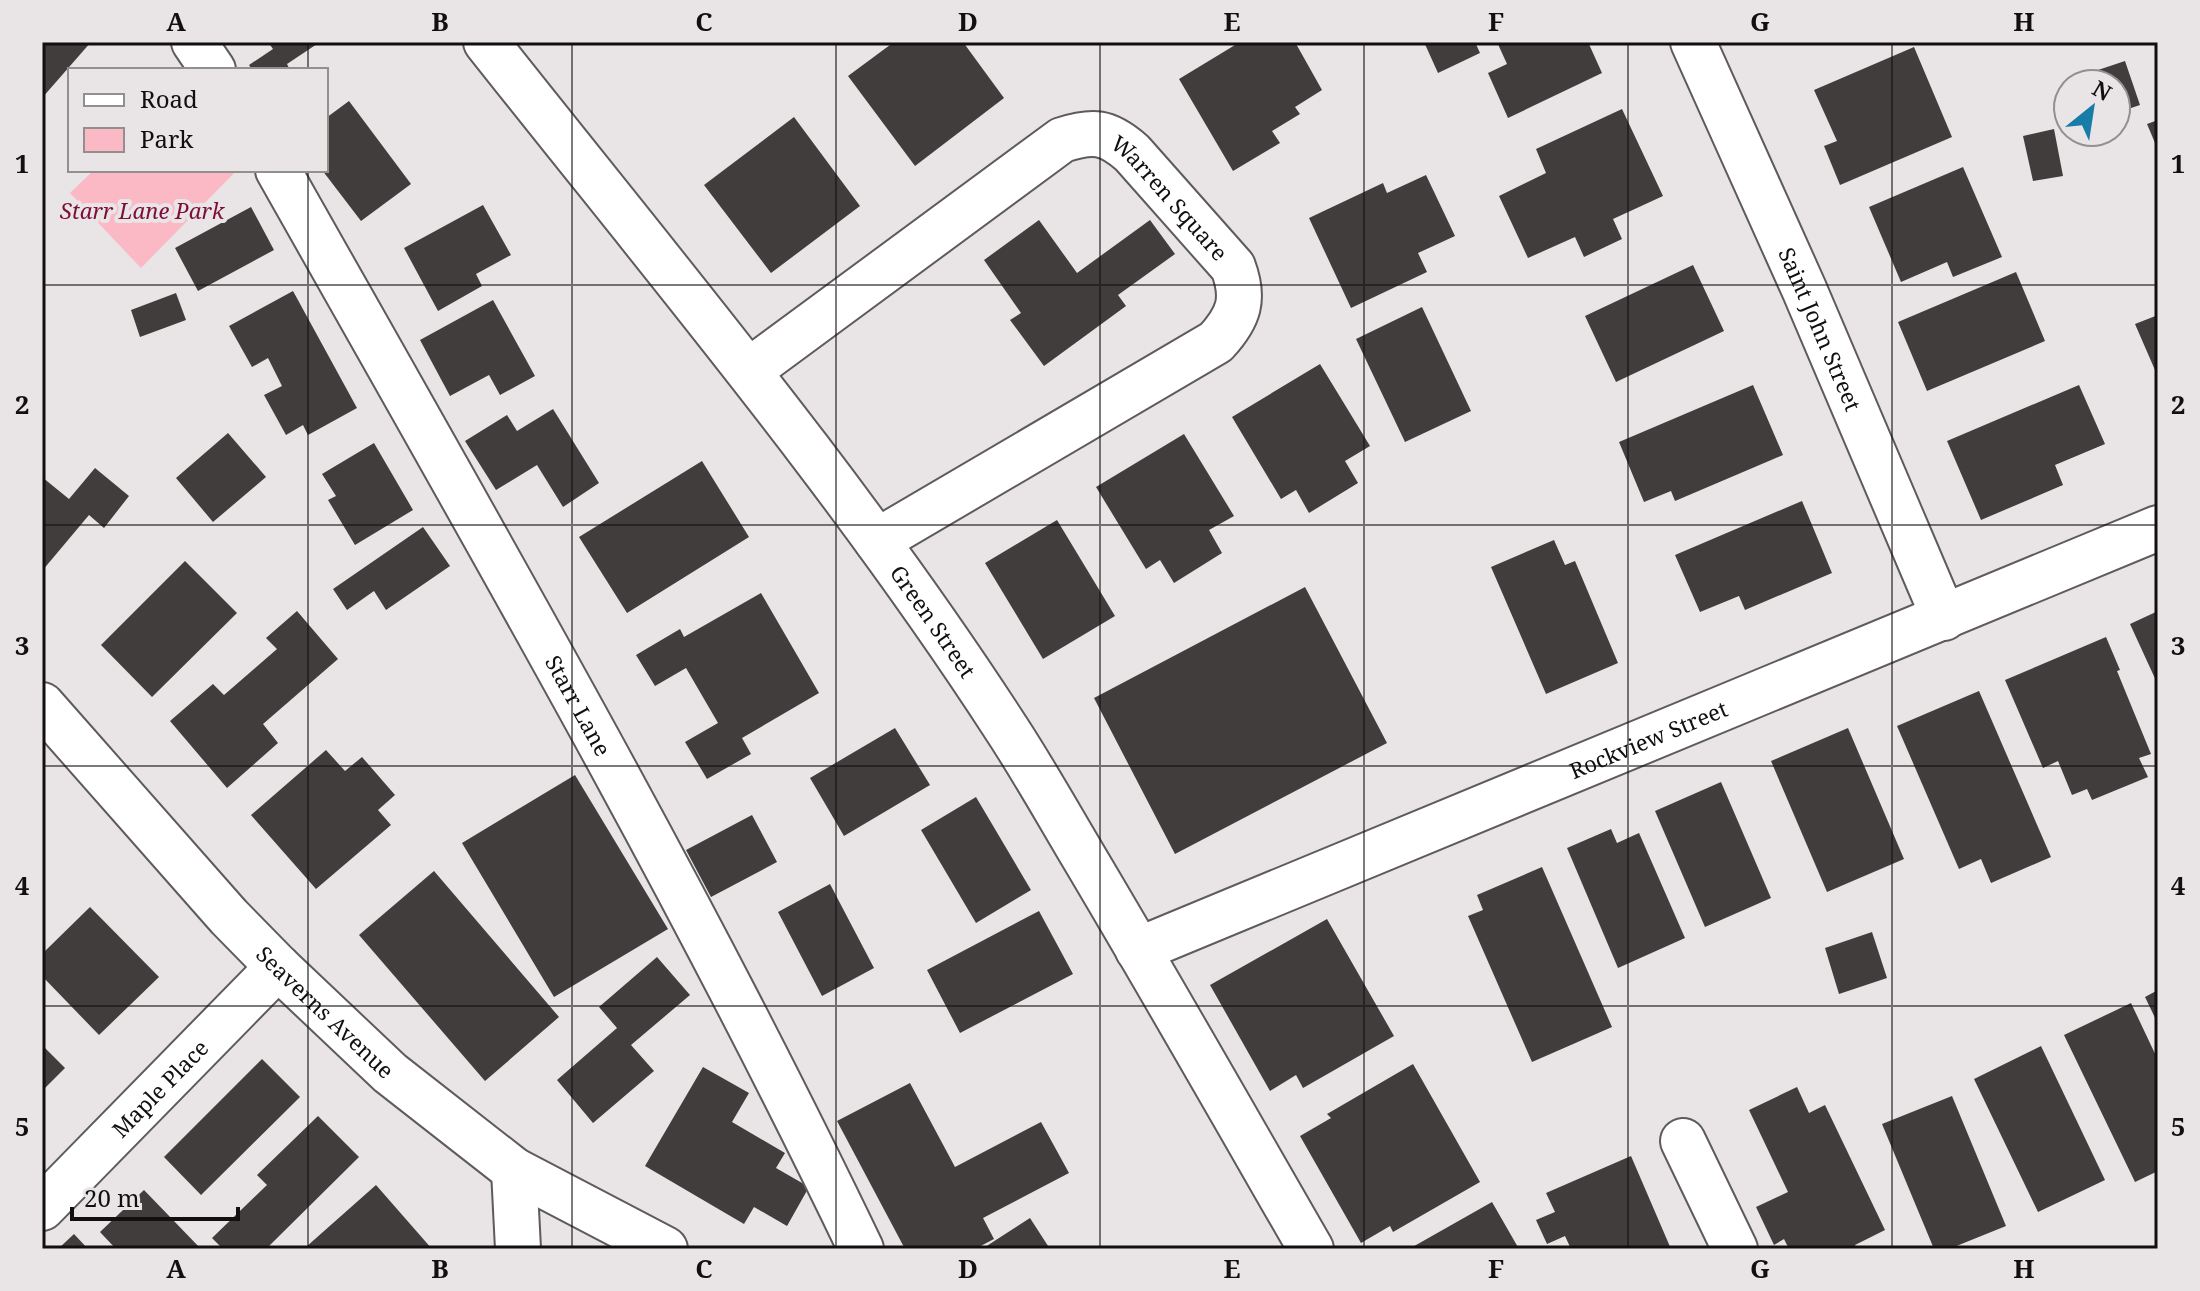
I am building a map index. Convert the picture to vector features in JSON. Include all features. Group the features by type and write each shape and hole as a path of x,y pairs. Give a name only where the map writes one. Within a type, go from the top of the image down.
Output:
{"street":[{"path":"194,42 212,68"},
{"name":"Green Street","path":"486,42 750,370 877,541 1008,731 1311,1249"},
{"name":"Saint John Street","path":"1693,42 1804,289 1944,618"},
{"name":"Warren Square","path":"750,370 1062,140 1083,133 1098,133 1118,140 1233,267 1239,290 1237,313 1231,326 1216,342 877,541"},
{"name":"Starr Lane","path":"279,172 584,712 805,1132 861,1249"},
{"name":"Rockview Street","path":"1138,950 2158,528"},
{"name":"Seaverns Avenue","path":"42,705 229,917 390,1073 514,1170 665,1249"},
{"name":"Maple Place","path":"42,1208 278,967"},
{"path":"1683,1141 1735,1249"},
{"path":"514,1170 518,1249"}],"green space":[{"name":"Starr Lane Park","path":"92,172 235,172 141,268 70,193"}],"building":[{"path":"42,42 91,42 68,68 42,98"},
{"path":"268,42 320,42 287,64 289,68 251,68 249,65 273,49"},
{"path":"894,42 963,42 1004,98 915,166 848,76"},
{"path":"1240,42 1295,42 1322,90 1295,107 1300,114 1272,131 1280,143 1233,171 1179,79"},
{"path":"1424,42 1475,42 1480,53 1438,73"},
{"path":"1497,42 1588,42 1602,73 1508,118 1488,73 1507,64"},
{"path":"1914,47 1952,137 1840,185 1824,146 1837,141 1814,90"},
{"path":"2125,61 2127,68 2104,68"},
{"path":"2132,82 2140,105 2132,108"},
{"path":"349,101 411,184 361,221 324,172 328,172 328,117"},
{"path":"1622,109 1663,196 1613,219 1622,239 1584,257 1575,237 1528,258 1499,196 1546,173 1536,149"},
{"path":"794,117 860,206 771,273 704,185"},
{"path":"2158,120 2158,150 2147,124"},
{"path":"2052,129 2052,148 2058,148 2063,176 2033,181 2023,136"},
{"path":"1963,167 2002,257 1953,277 1947,262 1901,282 1869,207"},
{"path":"1426,175 1455,236 1418,253 1427,272 1351,308 1309,218 1383,183 1387,193"},
{"path":"483,205 511,255 476,274 482,286 438,311 404,248"},
{"path":"251,207 274,250 198,291 175,248"},
{"path":"1039,220 1077,273 1150,220 1175,254 1118,295 1126,306 1044,366 1010,320 1021,313 984,260"},
{"path":"1693,265 1724,331 1616,382 1585,316"},
{"path":"2016,272 2045,341 1927,391 1898,322"},
{"path":"293,291 357,408 308,435 303,425 286,435 264,395 282,386 268,358 252,367 229,326"},
{"path":"176,293 186,320 140,337 131,310"},
{"path":"493,300 535,376 500,395 489,375 450,396 420,340"},
{"path":"1422,307 1471,411 1405,442 1356,339"},
{"path":"2158,315 2158,377 2135,324"},
{"path":"1320,364 1370,446 1345,461 1358,483 1309,513 1296,490 1281,499 1232,417"},
{"path":"1753,385 1783,455 1675,501 1671,491 1644,502 1619,442"},
{"path":"2079,385 2105,444 2055,465 2063,485 1981,520 1947,441"},
{"path":"553,409 599,483 563,507 537,465 496,490 465,441 507,415 517,431"},
{"path":"228,433 266,477 213,522 176,478"},
{"path":"1184,434 1234,516 1209,530 1222,553 1174,583 1160,560 1146,569 1096,487"},
{"path":"374,443 413,510 355,545 328,500 336,496 322,474"},
{"path":"702,461 749,537 627,613 579,537"},
{"path":"95,468 129,496 104,528 89,515 42,571 42,477 69,499"},
{"path":"1802,501 1832,573 1745,610 1739,596 1700,612 1675,555"},
{"path":"1057,520 1115,616 1043,659 985,563"},
{"path":"423,527 450,566 386,610 374,591 347,610 333,589"},
{"path":"1554,540 1565,565 1575,561 1618,663 1546,694 1491,567"},
{"path":"185,561 237,613 152,697 101,645"},
{"path":"1305,587 1387,743 1175,854 1094,698"},
{"path":"761,593 819,693 742,738 751,754 707,779 685,742 718,723 686,668 655,686 636,655 680,629 684,637"},
{"path":"297,611 338,659 263,724 278,743 227,788 170,721 213,684 224,695 277,649 266,638"},
{"path":"2158,611 2158,685 2130,624"},
{"path":"2106,637 2151,754 2139,758 2148,777 2092,800 2087,789 2072,795 2058,761 2043,768 2005,680"},
{"path":"1979,691 2051,857 1991,883 1981,859 1959,869 1897,726"},
{"path":"895,728 930,785 844,836 810,778"},
{"path":"1848,728 1904,859 1827,892 1771,761"},
{"path":"326,750 345,771 362,757 395,795 378,810 391,825 316,889 251,815"},
{"path":"575,775 668,929 554,997 462,843"},
{"path":"1721,782 1771,898 1705,927 1655,811"},
{"path":"976,797 1031,890 976,923 921,830"},
{"path":"752,815 777,862 711,897 686,850"},
{"path":"1611,829 1617,843 1639,833 1685,938 1618,968 1567,848"},
{"path":"1542,867 1612,1027 1532,1062 1468,916 1483,910 1477,895"},
{"path":"434,871 559,1017 485,1081 359,935"},
{"path":"830,884 874,968 822,996 778,912"},
{"path":"90,907 159,977 99,1035 42,976 42,954"},
{"path":"1039,911 1073,974 960,1033 927,970"},
{"path":"1327,919 1394,1036 1303,1088 1296,1075 1270,1091 1210,985"},
{"path":"1872,932 1887,978 1839,994 1825,948"},
{"path":"657,957 690,995 631,1045 654,1071 593,1123 557,1080 617,1028 599,1007"},
{"path":"2158,990 2158,1024 2145,997"},
{"path":"2131,1003 2158,1060 2158,1171 2135,1182 2064,1035"},
{"path":"42,1045 65,1068 42,1091"},
{"path":"2041,1046 2105,1180 2038,1212 1974,1079"},
{"path":"262,1059 300,1097 201,1195 164,1157"},
{"path":"1413,1064 1480,1182 1393,1232 1390,1226 1361,1243 1300,1136 1331,1118 1327,1114"},
{"path":"703,1067 749,1093 732,1122 785,1153 776,1168 809,1187 787,1226 754,1207 744,1224 645,1166"},
{"path":"910,1083 955,1167 1041,1122 1069,1173 983,1218 994,1239 975,1249 905,1249 837,1121"},
{"path":"1797,1087 1809,1113 1825,1105 1885,1230 1855,1245 1856,1249 1789,1249 1784,1239 1774,1245 1756,1207 1788,1192 1749,1110"},
{"path":"1952,1096 2006,1226 1949,1249 1934,1249 1882,1124"},
{"path":"318,1116 359,1157 266,1249 223,1249 212,1238 267,1185 257,1175"},
{"path":"1631,1156 1671,1249 1571,1249 1565,1236 1547,1244 1536,1220 1555,1212 1546,1193"},
{"path":"376,1185 432,1249 306,1247"},
{"path":"144,1190 201,1249 116,1249 100,1232"},
{"path":"1492,1202 1519,1249 1409,1249"},
{"path":"1030,1218 1050,1249 982,1249"},
{"path":"74,1234 88,1249 58,1249"}]}
